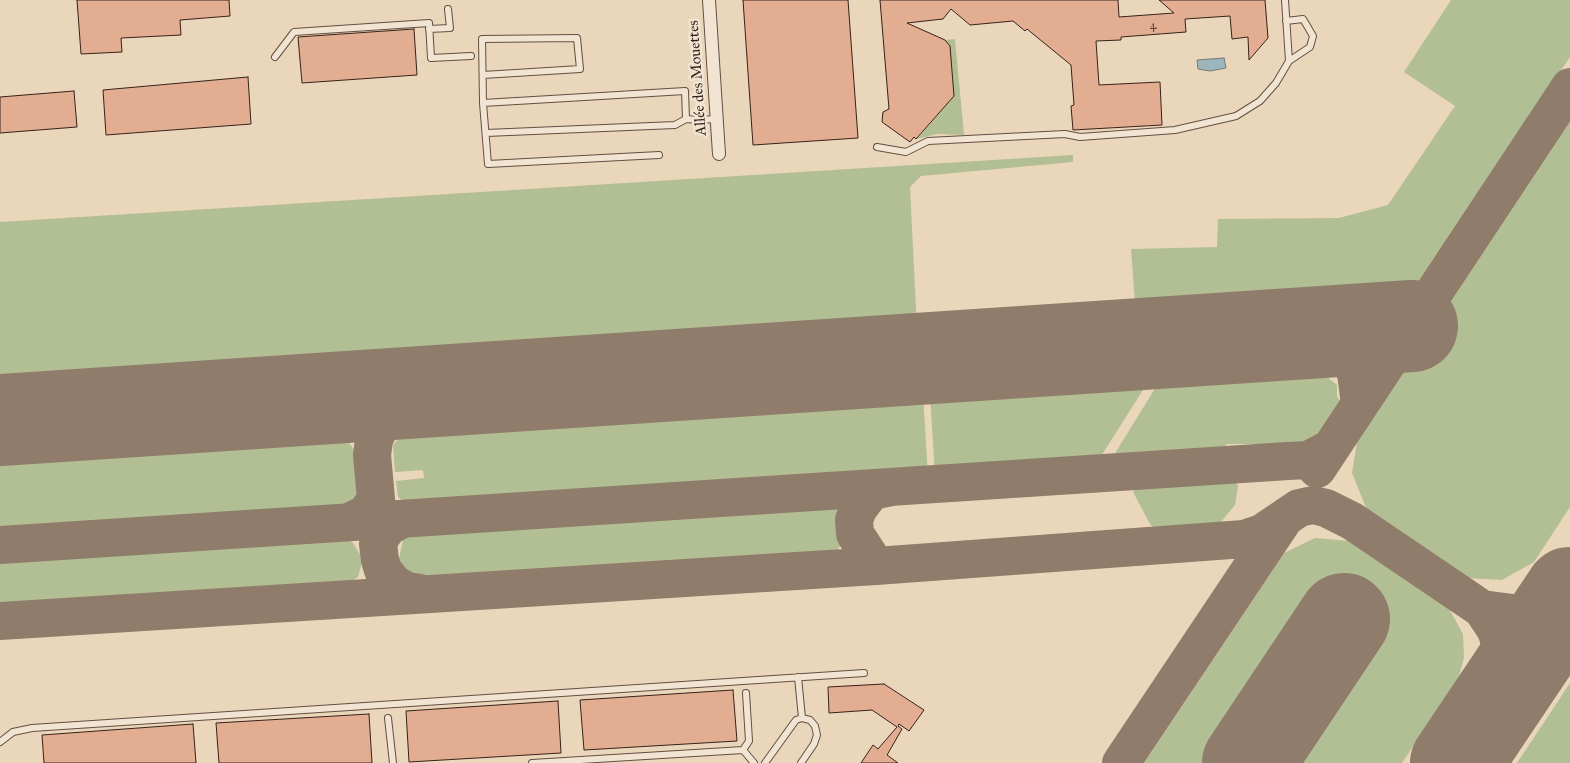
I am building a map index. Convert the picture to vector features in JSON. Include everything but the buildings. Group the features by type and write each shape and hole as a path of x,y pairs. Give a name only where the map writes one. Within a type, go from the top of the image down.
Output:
{"street":[{"name":"Allée des Mouettes","path":"709,0 719,154"}],"lane":[{"path":"1285,0 1289,61"},
{"path":"430,29 450,28 448,9"},
{"path":"877,147 906,152 928,141 1065,134 1080,137 1175,130 1236,116 1260,100 1276,83 1289,61 1310,47 1313,36 1303,19 1286,21"},
{"path":"275,57 294,32 429,23 432,58 470,56"},
{"path":"483,75 580,69 577,38 482,39 483,75 484,102 488,164 659,155"},
{"path":"484,102 685,91 686,119"},
{"path":"486,133 675,125 686,119 717,120"},
{"path":"0,742 14,732 32,728 864,673"},
{"path":"798,677 802,718"},
{"path":"743,750 749,741 746,693"},
{"path":"388,718 393,763"},
{"path":"765,763 796,720 802,718 810,720 816,726 817,735 814,744 801,763"},
{"path":"532,763 743,750"},
{"path":"743,750 754,763"}],"green space":[{"path":"1451,0 1570,0 1570,57 1417,284 1402,292 1367,297 1143,312 1135,303 1131,249 1217,247 1218,219 1339,218 1388,205 1455,106 1404,72"},
{"path":"955,39 964,135 937,134 917,139 954,96 945,40"},
{"path":"1570,120 1570,507 1534,562 1502,580 1466,578 1367,510 1352,473 1357,442"},
{"path":"1073,155 1073,162 921,176 910,187 917,329 0,388 0,222"},
{"path":"1310,370 1326,376 1337,385 1337,397 1340,400 1311,444 1227,444 1216,457 1109,463 1159,382"},
{"path":"1148,382 1098,461 935,475 930,395"},
{"path":"923,395 928,475 422,508 409,506 398,497 396,481 424,478 423,470 395,472 393,445 402,435 413,429"},
{"path":"330,430 345,437 355,451 359,494 351,506 334,515 0,535 0,452"},
{"path":"1232,475 1238,486 1235,505 1216,528 1159,533 1150,524 1133,492 1140,481"},
{"path":"825,503 839,510 845,526 844,543 832,554 422,581 407,574 399,559 403,540 420,528"},
{"path":"337,532 353,543 363,559 358,577 339,590 0,613 0,556"},
{"path":"1315,538 1350,541 1447,605 1463,634 1464,658 1458,679 1402,763 1144,763 1284,553"},
{"path":"1570,683 1570,763 1517,763"}],"water":[{"path":"1224,58 1226,68 1210,71 1198,69 1197,60"}],"taxiway":[{"path":"1317,469 1570,87"},
{"path":"1307,333 1336,346 1348,357 1356,373 1360,404"},
{"path":"349,522 366,514 376,499 372,455 374,440 380,426 397,407 431,391"},
{"path":"0,545 1308,460 1331,448"},
{"path":"876,566 855,534 854,520 858,509 873,491 892,487"},
{"path":"0,621 876,566 1244,539 1262,533 1299,508 1313,505 1326,508 1352,521 1482,609 1520,614 1537,610 1560,596 1570,586"},
{"path":"402,519 388,527 382,535 378,544 380,560 383,570 394,584 407,591 420,593"},
{"path":"1121,763 1282,522"},
{"path":"1482,609 1496,630 1503,653 1504,672 1495,705"}],"runway":[{"path":"0,420 1412,326"},
{"path":"1456,763 1570,593"},
{"path":"1248,763 1344,619"}]}
